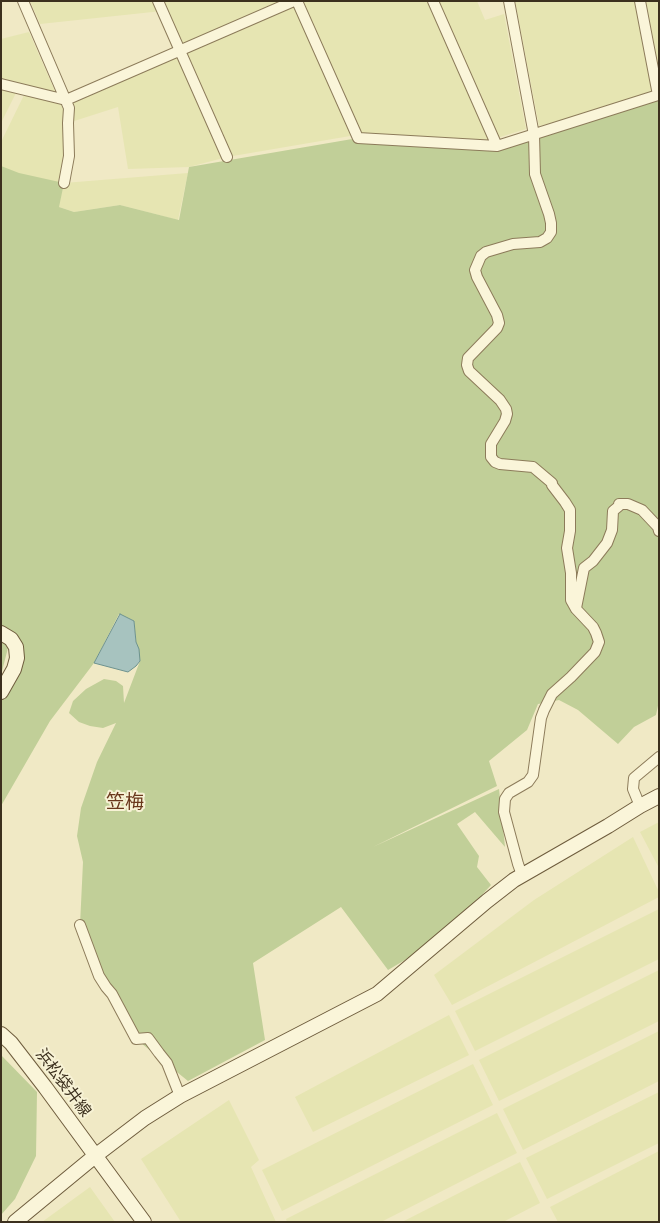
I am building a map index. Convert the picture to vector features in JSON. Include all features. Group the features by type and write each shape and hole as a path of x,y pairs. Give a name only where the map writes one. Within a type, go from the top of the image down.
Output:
{"street":[{"path":"23,1 69,108 68,156 64,183"},
{"path":"158,1 227,157"},
{"path":"1,84 66,100 296,1 358,138 497,146 658,95 640,1"},
{"path":"433,1 497,146"},
{"path":"509,1 534,135 535,174 552,223 547,238 540,242 512,244 486,252 481,256 475,270 477,278 497,315 499,323 497,328 468,358 467,365 469,371 500,400 506,409 505,421 491,444 491,457 500,464 532,467 552,483 570,510 570,531 567,548 571,573 572,600 576,609 596,632 599,642 594,652 552,694 542,718 534,775 528,782 509,793 504,799 504,812 522,875"},
{"path":"576,609 584,568 593,561 607,543 612,530 613,512 619,504 628,504 642,510 658,527 659,531"},
{"path":"1,633 16,647 18,658 1,692"},
{"path":"640,806 634,789 634,778 659,757"},
{"path":"15,1222 145,1118 180,1096 377,994 514,880 659,796"},
{"path":"80,925 99,976 106,988 112,994 136,1039 148,1038 166,1064 180,1096"},
{"name":"浜松袋井線","path":"1,1034 11,1043 45,1086 144,1222"}],"green space":[{"path":"30,1 158,1 162,11 40,24"},
{"path":"159,1 429,1 497,146 356,135 227,157 189,167 128,169 118,107 68,123 64,183 188,173 178,220 120,205 74,212 59,207 1,168 1,142 26,91 18,89 1,123 1,39 29,32 58,98 66,103 180,51"},
{"path":"436,1 477,1 485,20 504,14 526,129 497,138"},
{"path":"515,1 659,1 658,95 539,126"},
{"path":"659,95 659,701 656,715 634,727 618,744 578,710 559,700 538,704 527,730 489,761 497,786 373,847 499,789 505,847 475,812 457,824 479,856 477,867 491,885 444,937 388,970 341,907 253,963 265,1040 188,1081 136,1039 80,925 83,862 77,836 81,808 97,762 116,723 103,728 90,726 79,722 69,713 73,701 86,689 104,679 116,681 123,686 124,703 140,661 134,621 119,614 94,663 50,721 1,806 1,679 16,647 9,644 1,675 1,166 19,173 64,183 59,207 74,212 120,205 179,220 189,167 358,138 429,142 515,140"},
{"path":"659,822 659,868 640,832"},
{"path":"633,837 659,892 659,897 452,1005 434,975 534,900"},
{"path":"659,909 659,959 475,1051 455,1011"},
{"path":"659,970 659,1021 499,1101 479,1060"},
{"path":"449,1015 469,1055 313,1132 295,1097"},
{"path":"659,1031 659,1081 523,1150 503,1109"},
{"path":"1,1055 37,1092 36,1156 15,1199 1,1215"},
{"path":"473,1064 493,1105 282,1211 262,1170"},
{"path":"659,1092 659,1143 547,1199 526,1158"},
{"path":"229,1100 259,1160 251,1167 276,1222 181,1222 141,1159"},
{"path":"497,1113 517,1153 381,1222 287,1222 286,1219"},
{"path":"659,1151 659,1222 558,1222 550,1207"},
{"path":"520,1162 540,1203 503,1222 402,1222"},
{"path":"90,1187 115,1222 42,1222"}],"water":[{"path":"120,614 134,621 136,642 139,649 140,661 128,672 94,663"}],"district":[{"name":"笠梅","path":"125,803"}]}
